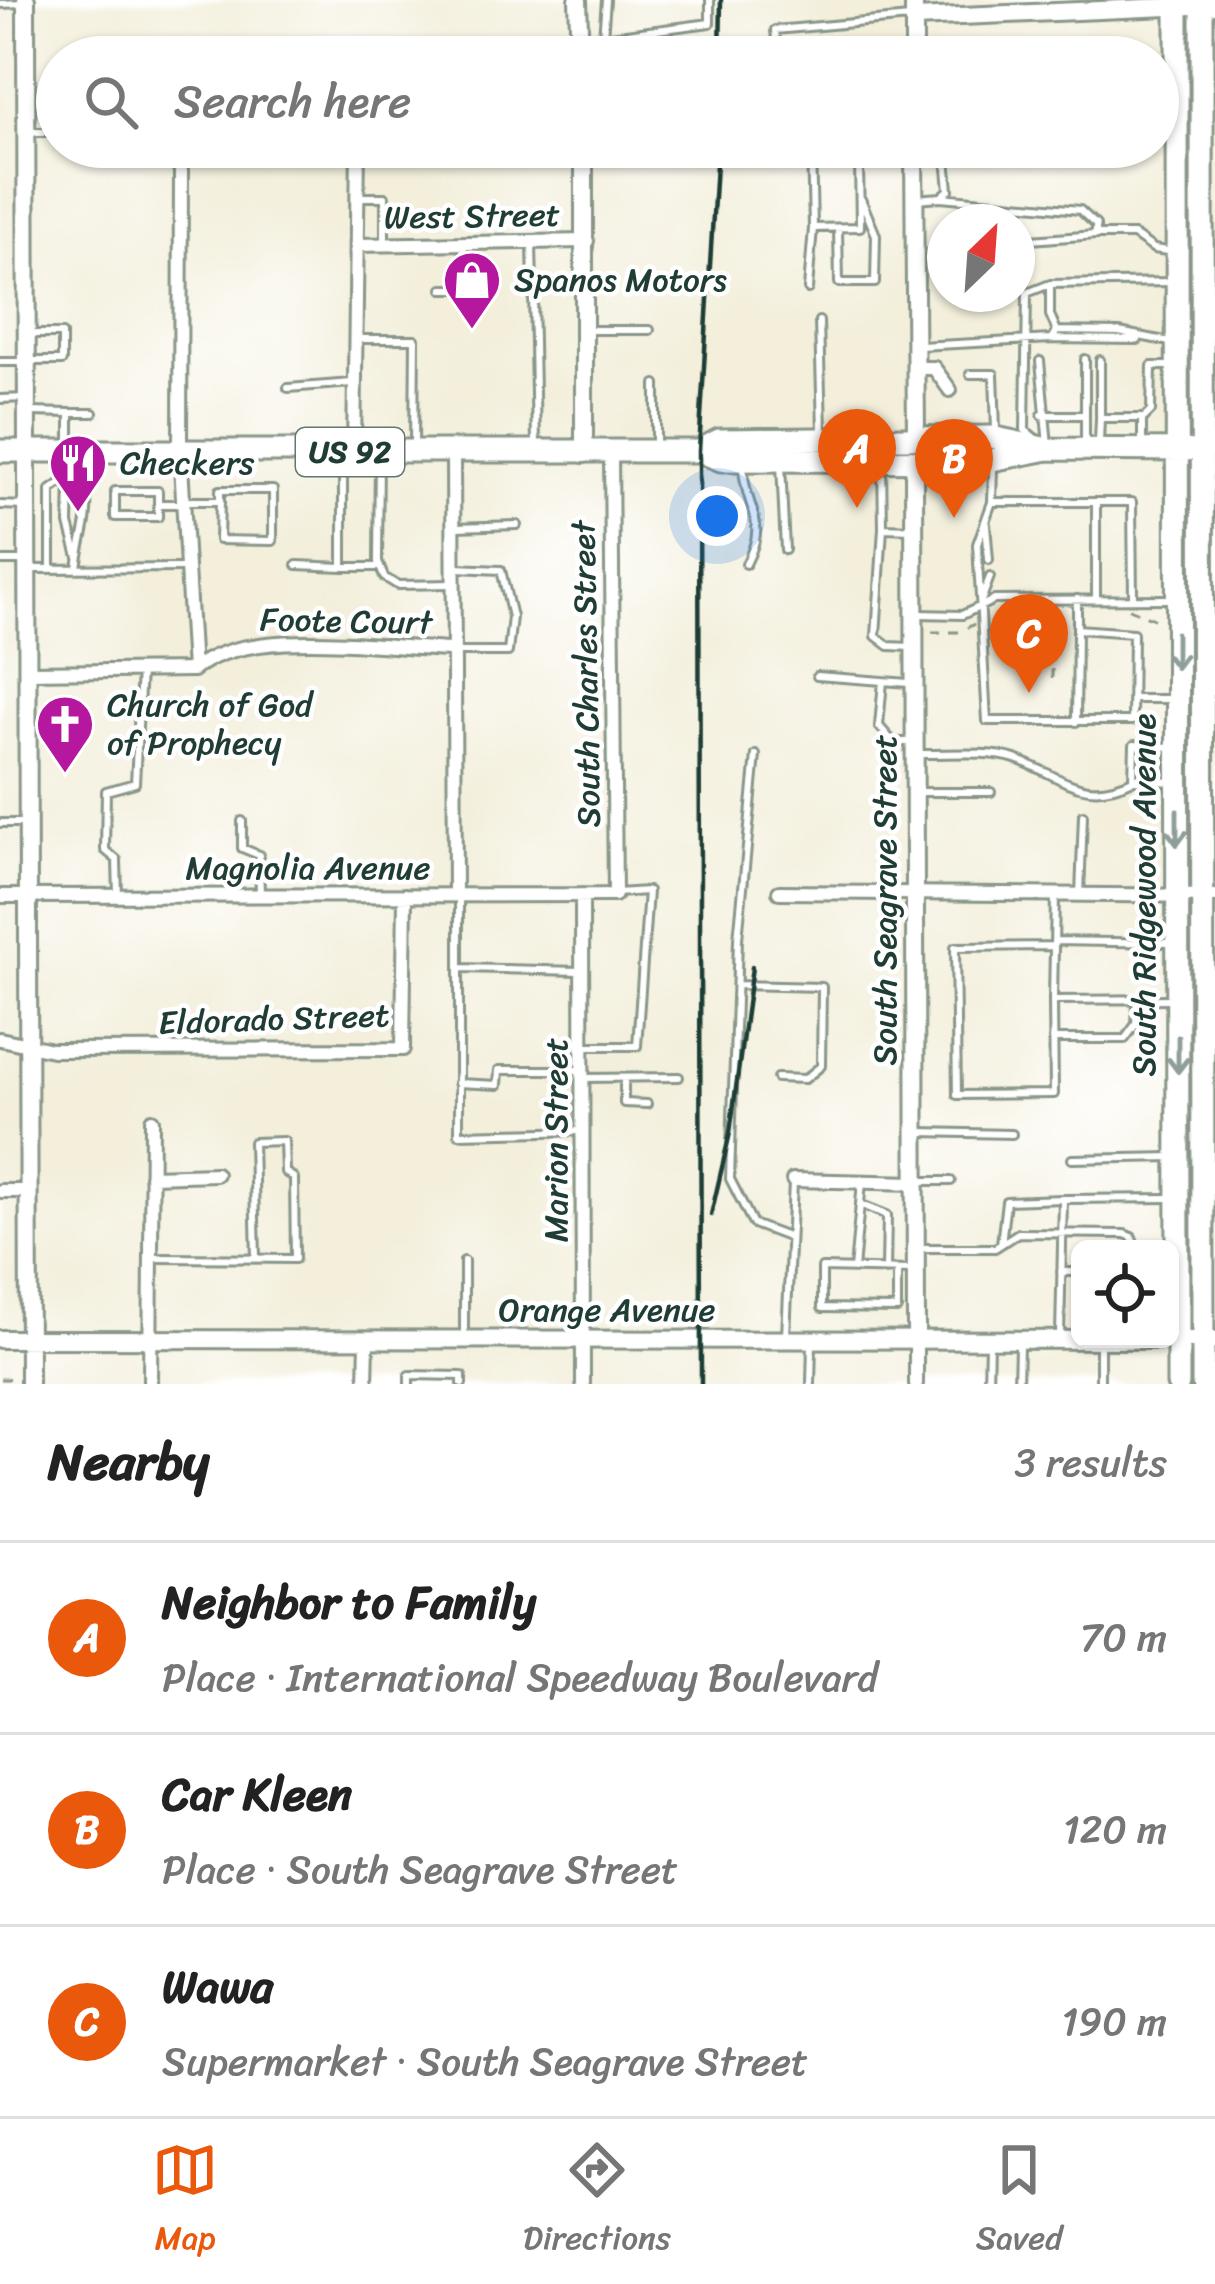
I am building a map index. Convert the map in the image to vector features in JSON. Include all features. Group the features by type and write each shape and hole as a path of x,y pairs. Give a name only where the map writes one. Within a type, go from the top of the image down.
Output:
{"main road":[{"name":"South Ridgewood Avenue","path":"1174,36 1177,2"},
{"name":"South Ridgewood Avenue","path":"1203,1384 1209,1340 1206,3"},
{"name":"South Ridgewood Avenue","path":"1170,168 1174,282 1167,349 1175,405 1178,1240"},
{"name":"US 92","path":"699,451 719,440 823,438 915,449 1210,450"},
{"name":"US 92","path":"0,451 180,447 536,454 699,451 721,460 882,460 915,449"},
{"path":"747,460 793,450 915,449"},
{"name":"South Ridgewood Avenue","path":"1178,1384 1179,1348"}],"street":[{"path":"578,0 579,36"},
{"path":"21,1381 30,1339 24,896 29,672 27,131 32,1"},
{"path":"914,9 1206,3"},
{"path":"180,168 180,447 193,670"},
{"path":"349,452 355,383 358,168"},
{"path":"584,454 585,168"},
{"name":"South Seagrave Street","path":"914,168 916,1248 906,1270 916,1340"},
{"name":"West Street","path":"357,244 587,241"},
{"path":"915,368 934,368 950,390"},
{"path":"453,453 457,896"},
{"name":"South Charles Street","path":"611,453 615,894"},
{"name":"Foote Court","path":"29,672 193,670 209,655 261,644 452,651"},
{"path":"779,892 1209,896"},
{"name":"Magnolia Avenue","path":"0,896 615,894"},
{"name":"Marion Street","path":"582,895 583,1384"},
{"name":"Eldorado Street","path":"0,1039 52,1050 403,1048 406,896"},
{"path":"150,1384 152,1120"},
{"path":"152,1176 216,1174"},
{"path":"793,1180 916,1182"},
{"path":"0,1192 26,1191"},
{"name":"Orange Avenue","path":"0,1339 1071,1340"},
{"path":"366,1384 367,1340"},
{"path":"916,1340 916,1384"},
{"name":"Orange Avenue","path":"1179,1340 1209,1340"}],"lane":[{"path":"603,36 606,0"},
{"path":"611,36 710,23 710,0"},
{"path":"0,4 32,1"},
{"path":"776,36 775,30 914,9"},
{"path":"27,131 36,131"},
{"path":"808,289 811,168"},
{"path":"813,228 860,227 859,168"},
{"path":"941,197 949,190 947,168"},
{"path":"838,228 839,284 875,283 876,235 859,196"},
{"path":"357,197 385,197 385,244"},
{"path":"915,199 941,197 1080,210 1096,225 1096,235"},
{"path":"1035,240 1134,235 1154,249 1174,251"},
{"path":"532,242 536,454"},
{"path":"443,289 458,289 464,280 464,243"},
{"path":"1048,449 1025,430 1028,293 1050,284 1174,282"},
{"path":"1050,284 1054,335"},
{"path":"819,321 823,438"},
{"path":"586,330 650,330"},
{"path":"0,362 62,361 62,334 28,334"},
{"path":"915,346 1026,341 1054,335 1167,349"},
{"path":"356,339 415,339 414,453"},
{"path":"1142,450 1142,418 1151,406 1152,366 1167,349"},
{"path":"1085,359 1085,415 1092,449"},
{"path":"1092,449 1100,418 1100,360"},
{"path":"1040,361 1048,449"},
{"path":"970,374 994,374 1000,446 992,502 977,544 987,721 1132,722 1133,633 1077,629"},
{"path":"288,388 355,383"},
{"path":"656,385 656,452"},
{"path":"0,399 93,413"},
{"path":"1151,406 1175,405"},
{"path":"70,413 74,476 69,524 78,557"},
{"path":"1042,415 1085,415"},
{"path":"1100,418 1142,418"},
{"path":"343,567 349,452"},
{"path":"379,452 379,567 384,578 397,585 452,584"},
{"path":"781,459 784,550"},
{"path":"746,564 758,544 760,521 744,490 747,460"},
{"path":"882,460 876,636 889,646 914,647"},
{"path":"74,476 87,490 88,533 77,569"},
{"path":"51,569 50,490 74,476"},
{"path":"158,490 158,504 158,517 115,517 115,491 158,490"},
{"path":"220,490 273,490 273,541 219,541 220,501 220,490"},
{"path":"158,504 220,501"},
{"path":"992,502 1132,502 1133,598"},
{"path":"1096,502 1096,599"},
{"path":"0,506 29,506"},
{"path":"986,520 989,560"},
{"path":"453,527 517,525"},
{"path":"883,528 914,529"},
{"path":"0,561 51,569 187,568"},
{"path":"297,566 379,567"},
{"path":"452,568 501,570 512,617 508,652 452,651"},
{"path":"981,604 990,577"},
{"path":"914,614 962,615 994,600 1176,598"},
{"path":"1076,723 1077,599"},
{"path":"118,896 117,860 105,850 106,791 135,783 141,670"},
{"path":"817,676 915,684"},
{"path":"883,681 879,726 893,742 1012,758 1064,786 1096,789 1133,780 1177,782"},
{"path":"1135,699 1177,699"},
{"path":"1133,780 1134,745 1177,748"},
{"path":"756,754 738,985 730,1179 753,1224 790,1238"},
{"path":"914,792 991,792"},
{"path":"1080,895 1083,815"},
{"path":"242,821 242,848 259,855 260,896"},
{"path":"0,823 26,823"},
{"path":"583,1046 638,1046 648,891 615,894"},
{"path":"1055,895 1054,944 1053,1000 1054,1094 957,1095 955,947 1054,944 1178,943"},
{"path":"457,896 459,1134 583,1131"},
{"path":"460,968 580,971"},
{"path":"738,985 822,987 820,1066 805,1079 777,1078"},
{"path":"1053,1000 1178,999"},
{"path":"1053,1040 1126,1039 1136,1024 1136,1000"},
{"path":"458,1083 498,1085 499,1070 679,1077"},
{"path":"624,1078 624,1103 647,1104"},
{"path":"915,1132 1012,1134"},
{"path":"151,1258 256,1258 295,1258 294,1178 285,1172 284,1141 254,1142 256,1258"},
{"path":"1072,1159 1178,1157"},
{"path":"785,1340 793,1180"},
{"path":"916,1182 950,1180"},
{"path":"854,1269 862,1182"},
{"path":"1001,1244 1006,1201 1178,1198"},
{"path":"1060,1340 1063,1199"},
{"path":"862,1204 887,1215 886,1270"},
{"path":"916,1248 1001,1244 1018,1233 1125,1234 1133,1240"},
{"path":"464,1261 464,1340"},
{"path":"822,1268 886,1270 906,1270 897,1309 822,1308 822,1268"},
{"path":"1061,1272 1071,1272"},
{"path":"811,1384 812,1340"},
{"path":"988,1384 989,1340"},
{"path":"1018,1384 1019,1340"},
{"path":"1100,1348 1100,1384"},
{"path":"409,1384 409,1375 462,1376 462,1384"}],"path":[{"path":"1036,608 1053,608 1052,678"},
{"path":"1111,608 1160,620"},
{"path":"926,632 960,632 982,620"},
{"path":"0,1379 21,1381"}],"railway":[{"path":"720,36 721,0"},
{"path":"701,1384 699,451 716,168"},
{"path":"711,1215 730,1133 752,967"}],"place":[{"name":"Spanos Motors","path":"472,331"},
{"name":"Neighbor to Family","path":"857,508"},
{"name":"Checkers","path":"78,514"},
{"name":"Car Kleen","path":"954,518"},
{"name":"Wawa","path":"1029,693"},
{"name":"Church of God of Prophecy","path":"65,775"}]}
